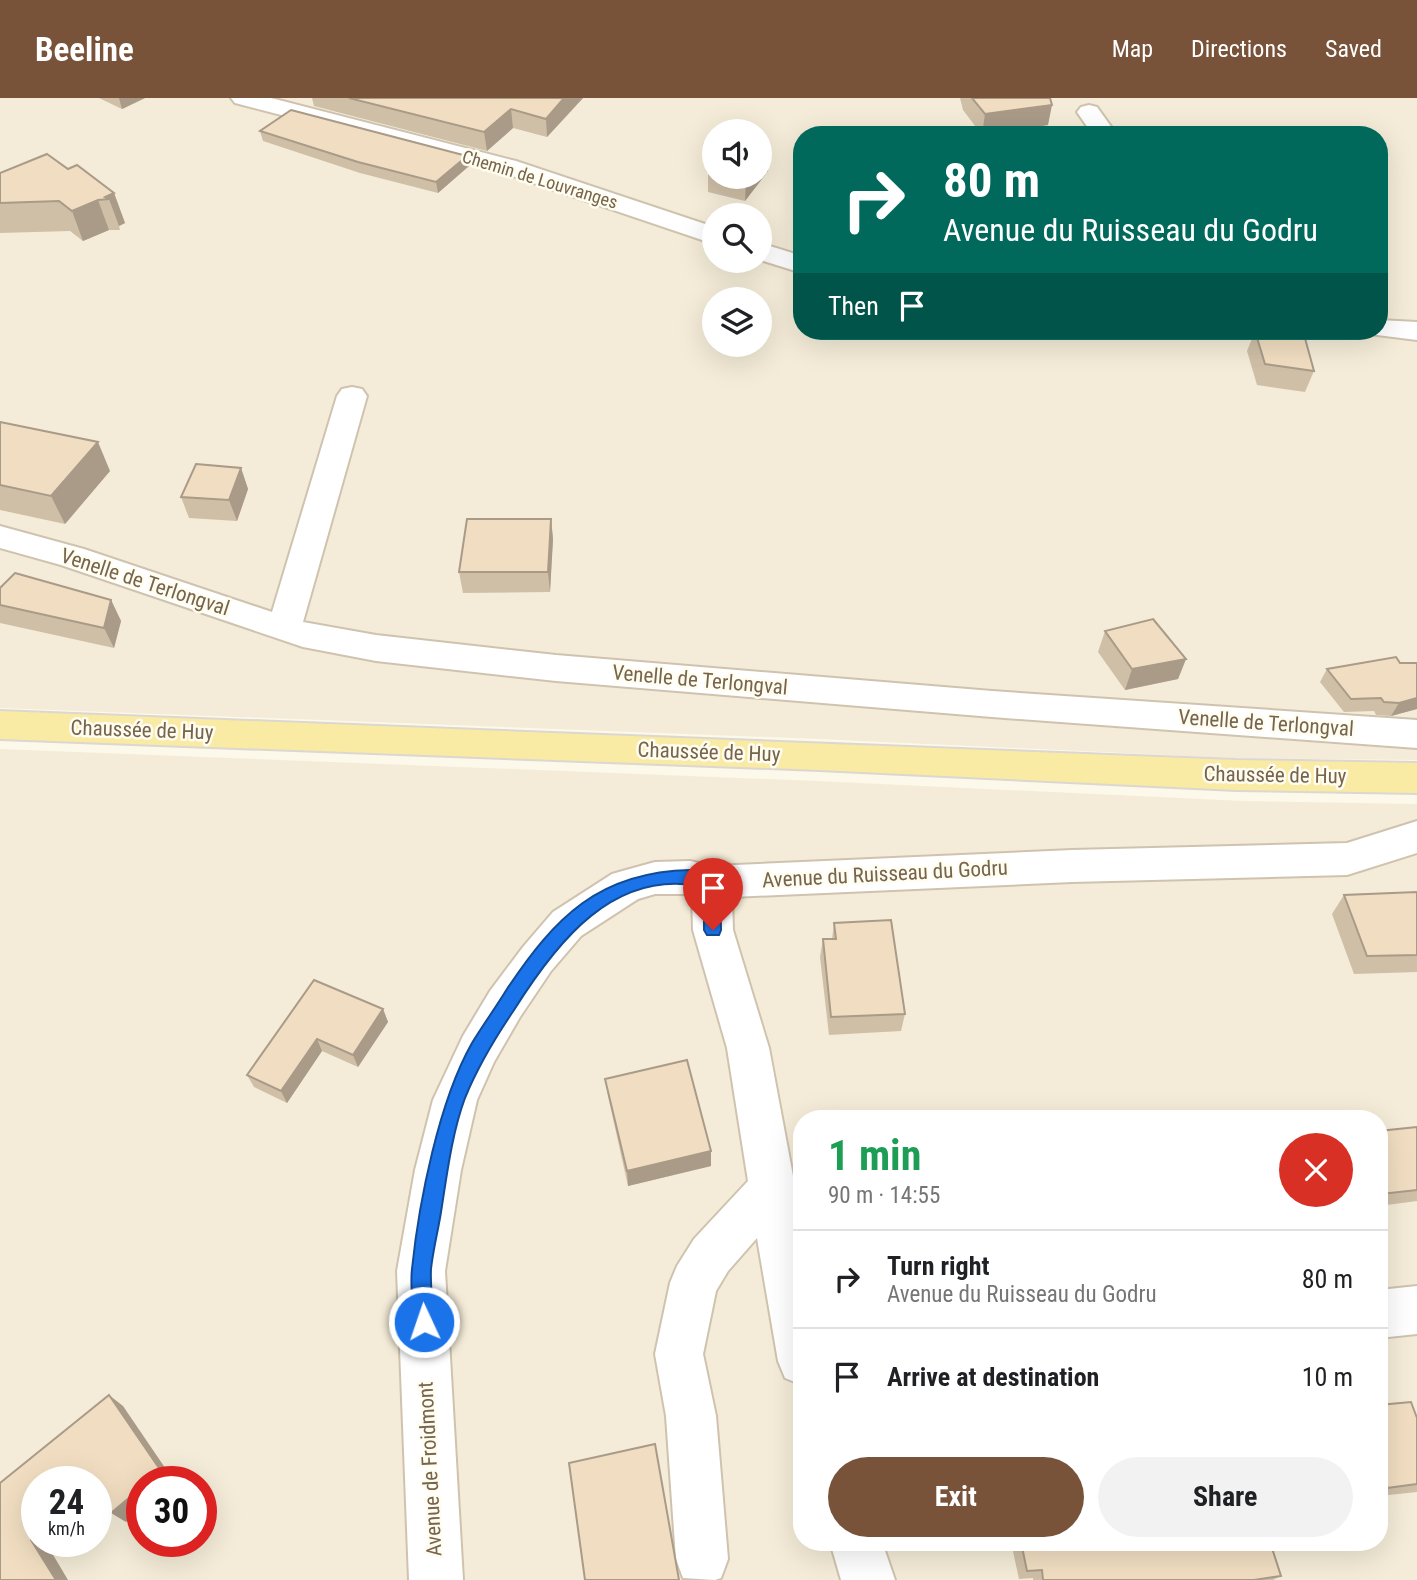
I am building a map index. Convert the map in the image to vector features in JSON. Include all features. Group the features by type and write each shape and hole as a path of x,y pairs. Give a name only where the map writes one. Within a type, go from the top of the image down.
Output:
{"main road":[{"name":"Chaussée de Huy","path":"0,725 819,756 1222,775 1417,778"}],"street":[{"name":"Chemin de Louvranges","path":"243,98 507,166 702,232"},
{"path":"1089,113 1098,126"},
{"path":"772,255 793,262"},
{"path":"1388,329 1417,331"},
{"path":"285,628 352,396"},
{"name":"Venelle de Terlongval","path":"0,537 72,557 303,635 376,648 556,668 992,704 1417,734"},
{"name":"Avenue du Ruisseau du Godru","path":"712,882 1072,866 1347,859 1417,837"},
{"name":"Avenue de Froidmont","path":"436,1580 421,1270 438,1170 455,1100 478,1049 505,1004 537,959 567,925 626,886 655,878 690,877 712,882"},
{"path":"712,882 713,930 748,1048 793,1308"},
{"path":"702,1559 691,1416 679,1354 694,1283 711,1255 772,1188"},
{"path":"1388,1313 1417,1310"},
{"path":"859,1551 868,1580"}],"shaded area":[{"path":"0,98 1417,98 1417,760 1232,758 819,739 0,708"},
{"path":"0,749 818,781 1243,801 1417,804 1417,1580 0,1580"}],"building":[{"path":"349,98 564,98 546,119 511,109 484,132"},
{"path":"972,98 1050,98 1052,105 985,114"},
{"path":"291,110 467,156 436,182 358,162 260,131"},
{"path":"47,154 68,169 77,165 114,193 105,197 109,199 98,200 72,211 59,201 0,203 0,173"},
{"path":"1258,340 1305,340 1314,371 1265,364"},
{"path":"0,422 98,442 51,496 0,485"},
{"path":"196,464 241,468 229,500 181,497"},
{"path":"467,519 551,519 548,572 459,572"},
{"path":"15,573 111,600 104,628 0,605 0,588"},
{"path":"1153,619 1186,659 1132,669 1105,631"},
{"path":"1396,657 1400,663 1417,663 1417,698 1399,703 1384,702 1381,698 1351,699 1327,669"},
{"path":"1417,892 1417,955 1367,956 1344,895"},
{"path":"891,920 905,1014 831,1017 823,939 836,939 834,923"},
{"path":"314,980 383,1009 353,1055 317,1039 281,1091 247,1075"},
{"path":"687,1060 711,1151 627,1171 605,1079"},
{"path":"1417,1127 1417,1190 1388,1193 1388,1130"},
{"path":"109,1395 158,1466 126,1466 126,1500 112,1512 112,1466 21,1466"},
{"path":"1411,1402 1417,1418 1417,1484 1388,1488 1388,1404"},
{"path":"655,1444 679,1580 585,1580 569,1463"},
{"path":"21,1466 21,1557 42,1557 56,1580 0,1580 0,1483"},
{"path":"1023,1551 1273,1551 1281,1576 1254,1580 1043,1580 1042,1570 1027,1571"}],"route":[{"path":"424,1322 421,1270 438,1170 455,1100 478,1049 537,959 567,925 598,902 626,886 655,878 690,877 712,882 713,930"}]}
